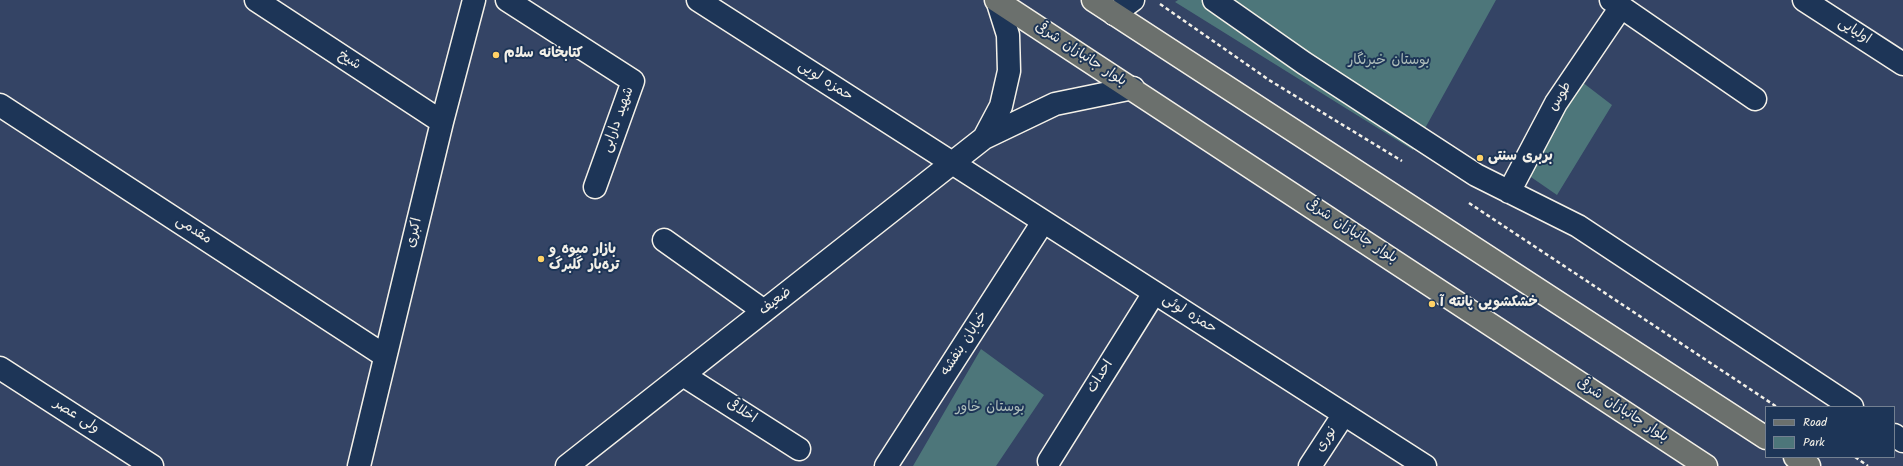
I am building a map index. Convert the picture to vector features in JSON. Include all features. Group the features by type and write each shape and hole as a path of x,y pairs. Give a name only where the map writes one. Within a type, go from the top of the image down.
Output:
{"main road":[{"name":"بلوار جانبازان شرقی","path":"997,0 1706,466"},
{"path":"1093,0 1765,437"},
{"path":"1797,458 1809,466"}],"street":[{"name":"شیخ","path":"256,0 442,122"},
{"name":"اکبری","path":"358,466 442,122 474,0"},
{"name":"شهید دارابی","path":"507,0 633,81 595,187"},
{"name":"حمزه لویی","path":"698,0 952,164"},
{"path":"984,138 1001,106 1009,71 1008,35 997,0"},
{"path":"1114,14 1133,0"},
{"path":"1214,0 1304,63 1476,175 1578,226 1850,406"},
{"name":"اولیایی","path":"1804,0 1903,64"},
{"name":"طوس","path":"1509,192 1556,103 1616,4 1755,99"},
{"path":"984,138 1055,104 1133,88"},
{"name":"مقدمی","path":"0,105 385,356"},
{"name":"ضعیف","path":"567,466 984,138"},
{"name":"حمزه لوئی","path":"952,164 1426,466"},
{"name":"خیابان بنفشه","path":"886,466 1043,222"},
{"path":"664,240 764,311"},
{"name":"احداث","path":"1048,461 1154,293"},
{"name":"ولی عصر","path":"0,368 152,466"},
{"name":"اخلاقی","path":"683,375 799,449"},
{"name":"نوری","path":"1310,466 1344,414"},
{"path":"1896,428 1903,441"}],"path":[{"path":"1155,0 1269,80 1408,165"},
{"path":"1468,203 1775,406"},
{"path":"1856,458 1868,466"}],"green space":[{"name":"بوستان خبرنگار","path":"1178,0 1496,0 1413,150 1175,2"},
{"path":"1582,82 1612,105 1557,195 1528,175"},
{"name":"بوستان خاور","path":"981,349 1044,395 996,466 913,466"}],"place":[{"name":"کتابخانه سلام","path":"496,55"},
{"name":"بربری سنتی","path":"1480,158"},
{"name":"بازار میوه و تره‌بار گلبرگ","path":"541,259"},
{"name":"خشکشویی پانته آ","path":"1432,304"}]}
